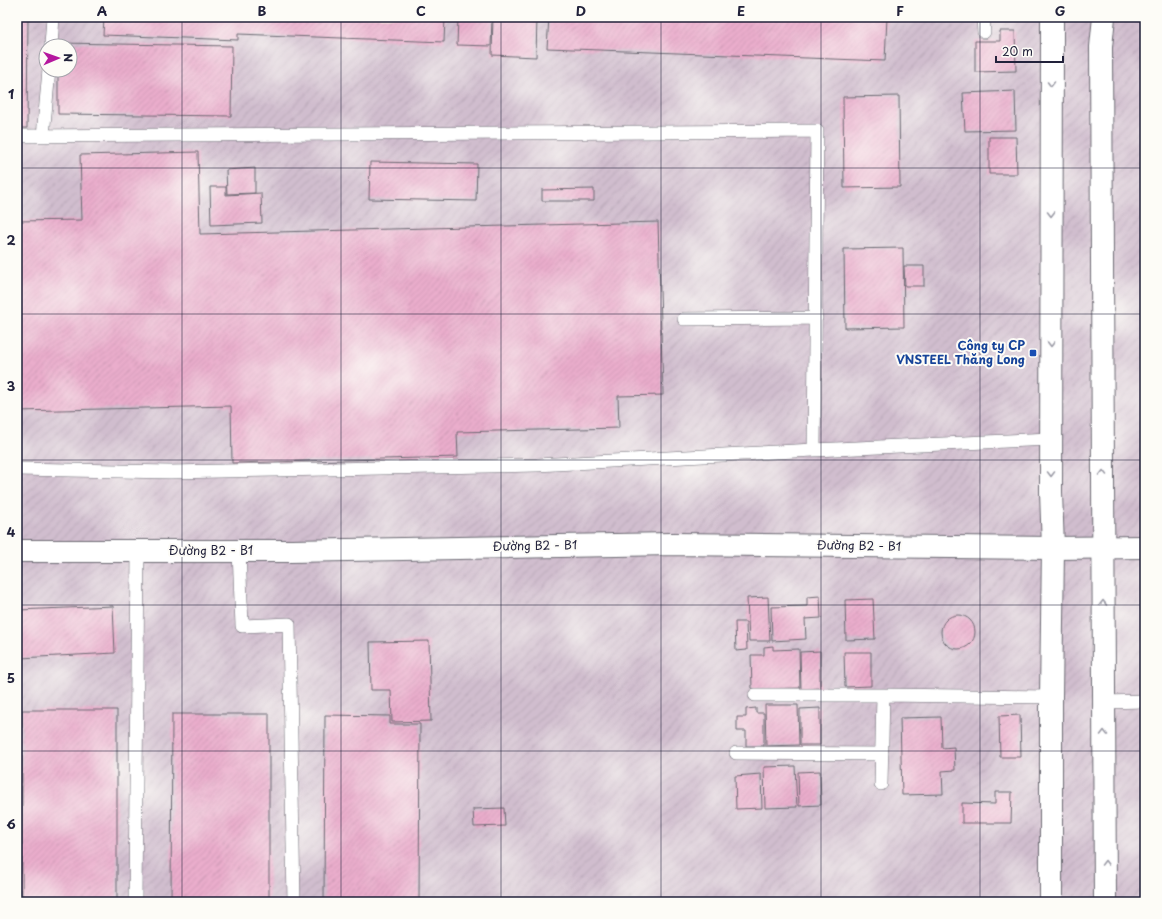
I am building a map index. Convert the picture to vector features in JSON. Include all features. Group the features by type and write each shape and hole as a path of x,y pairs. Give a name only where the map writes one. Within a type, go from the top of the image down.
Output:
{"street":[{"path":"1051,902 1053,548 1051,439 1052,17"},
{"path":"1104,17 1101,47 1105,902"},
{"name":"Đường B2 - B1","path":"17,551 239,551 672,544 1053,548 1145,547"}],"lane":[{"path":"52,38 53,17"},
{"path":"983,17 984,32"},
{"path":"43,136 48,78"},
{"path":"17,136 817,131 814,450"},
{"path":"684,319 816,318"},
{"path":"17,469 170,472 529,465 1051,439"},
{"path":"135,902 138,550"},
{"path":"239,551 242,626 289,624 294,902"},
{"path":"755,695 1051,697"},
{"path":"881,784 883,695"},
{"path":"1104,702 1145,701"},
{"path":"736,753 882,754"}],"shaded area":[{"path":"17,17 1145,17 1145,902 17,902"}],"building":[{"path":"17,17 28,17 27,128 17,128"},
{"path":"104,17 445,17 444,42 238,34 238,40 103,35"},
{"path":"458,17 492,17 491,46 457,45"},
{"path":"493,17 537,17 536,57 492,55"},
{"path":"549,17 887,17 885,61 547,48"},
{"path":"1000,31 1015,31 1016,71 975,72 975,41 1000,41"},
{"path":"78,43 232,46 231,116 58,114 58,78 78,78"},
{"path":"1015,91 1016,130 965,131 963,93"},
{"path":"899,96 900,187 844,188 843,97"},
{"path":"989,137 1016,137 1017,174 989,174"},
{"path":"198,152 200,234 658,222 663,395 618,396 619,428 457,432 458,457 232,463 231,406 17,411 17,221 82,220 80,155"},
{"path":"370,162 477,164 476,201 369,199"},
{"path":"255,168 255,193 227,194 226,170"},
{"path":"210,187 226,187 226,195 261,193 262,223 211,225"},
{"path":"594,189 594,201 542,201 542,190"},
{"path":"903,248 904,327 845,328 844,249"},
{"path":"904,266 924,266 924,286 905,286"},
{"path":"820,596 821,618 805,619 806,639 772,641 771,607 807,606 807,597"},
{"path":"768,597 770,641 749,641 747,598"},
{"path":"873,599 875,639 846,640 845,600"},
{"path":"113,606 115,653 20,658 18,610"},
{"path":"955,615 961,615 965,616 972,622 975,632 974,639 968,646 961,649 955,649 951,648 944,642 941,635 941,629 942,625 948,618"},
{"path":"735,622 746,622 747,650 736,651"},
{"path":"429,641 431,721 392,722 391,690 371,690 370,642"},
{"path":"773,646 773,650 799,649 800,688 752,689 751,655 764,655 764,647"},
{"path":"820,651 820,688 801,689 800,652"},
{"path":"844,652 871,652 871,686 845,687"},
{"path":"765,705 798,705 799,745 766,746"},
{"path":"756,708 756,713 764,713 764,746 746,746 746,731 737,731 737,717 746,717 746,709"},
{"path":"820,708 820,745 800,745 800,709"},
{"path":"22,710 117,710 117,902 22,902"},
{"path":"172,714 269,714 269,902 171,902"},
{"path":"325,715 390,716 390,724 420,724 419,902 324,902"},
{"path":"1020,715 1021,757 1000,757 999,716"},
{"path":"941,717 942,748 954,747 955,770 942,771 943,794 902,795 900,718"},
{"path":"795,766 797,807 765,808 764,767"},
{"path":"820,771 821,805 799,806 798,772"},
{"path":"761,774 762,808 736,809 735,776"},
{"path":"995,792 1012,792 1011,823 962,823 962,803 995,804"},
{"path":"504,808 505,826 474,827 473,809"}],"place":[{"name":"Công ty CP VNSTEEL Thăng Long","path":"1033,353"}]}
